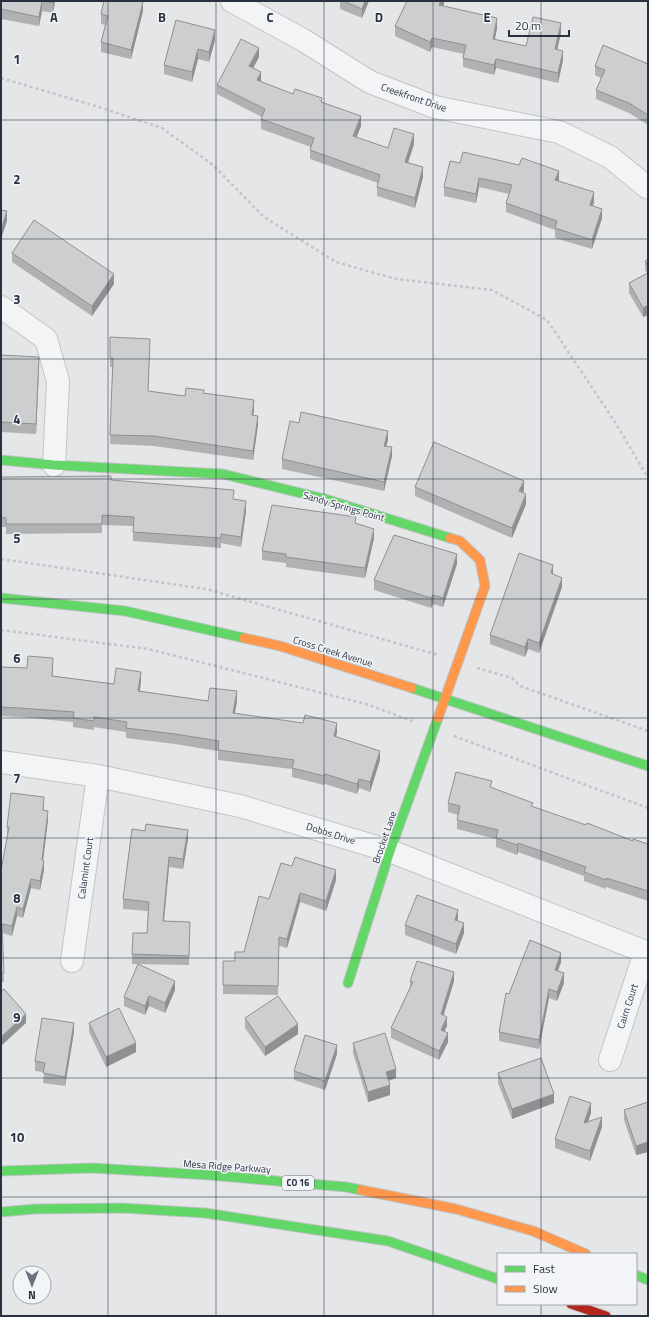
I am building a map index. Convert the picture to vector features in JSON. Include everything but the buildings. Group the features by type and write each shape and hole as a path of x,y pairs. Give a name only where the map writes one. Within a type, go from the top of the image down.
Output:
{"main road":[{"name":"Sandy Springs Point","path":"1,460 54,465 223,474 325,499 460,541 480,560 485,586 445,698"},
{"name":"Cross Creek Avenue","path":"1,598 125,611 280,646 445,698 648,766"},
{"name":"Brocket Lane","path":"348,983 390,851 445,698"},
{"name":"Mesa Ridge Parkway","path":"1,1171 93,1168 209,1175 346,1186 456,1209 533,1231 584,1253"},
{"path":"1,1212 35,1209 122,1208 205,1213 388,1241 497,1279"},
{"path":"637,1275 648,1280"},
{"path":"574,1305 606,1316"}],"street":[{"name":"Creekfront Drive","path":"232,1 303,40 370,82 435,107 559,132 610,157 648,188"},
{"path":"1,307 46,339 58,381 54,465"},
{"name":"Dobbs Drive","path":"1,762 98,776 240,806 390,851 646,952"},
{"name":"Calamint Court","path":"72,961 98,776"},
{"name":"Cairn Court","path":"610,1060 646,952"}],"path":[{"path":"1,78 99,107 162,128 214,165 264,217 336,262 396,279 492,290 547,320 615,422 648,478"},
{"path":"1,559 206,589 440,655 512,678 520,686 648,731"},
{"path":"1,630 148,649 366,704 648,808"}],"traffic: fast":[{"path":"1,460 54,465 223,474 325,499 450,538"},
{"path":"1,598 125,611 244,638"},
{"path":"412,688 648,766"},
{"path":"348,983 390,851 438,718"},
{"path":"1,1171 93,1168 209,1175 346,1187 361,1190"},
{"path":"1,1212 35,1209 122,1208 205,1213 388,1241 497,1279"},
{"path":"637,1275 648,1280"}],"traffic: slow":[{"path":"438,718 485,586 480,560 460,541 450,538"},
{"path":"244,638 280,646 412,688"},
{"path":"361,1190 456,1209 533,1231 584,1253"}],"traffic: jam":[{"path":"574,1305 606,1316"}]}
